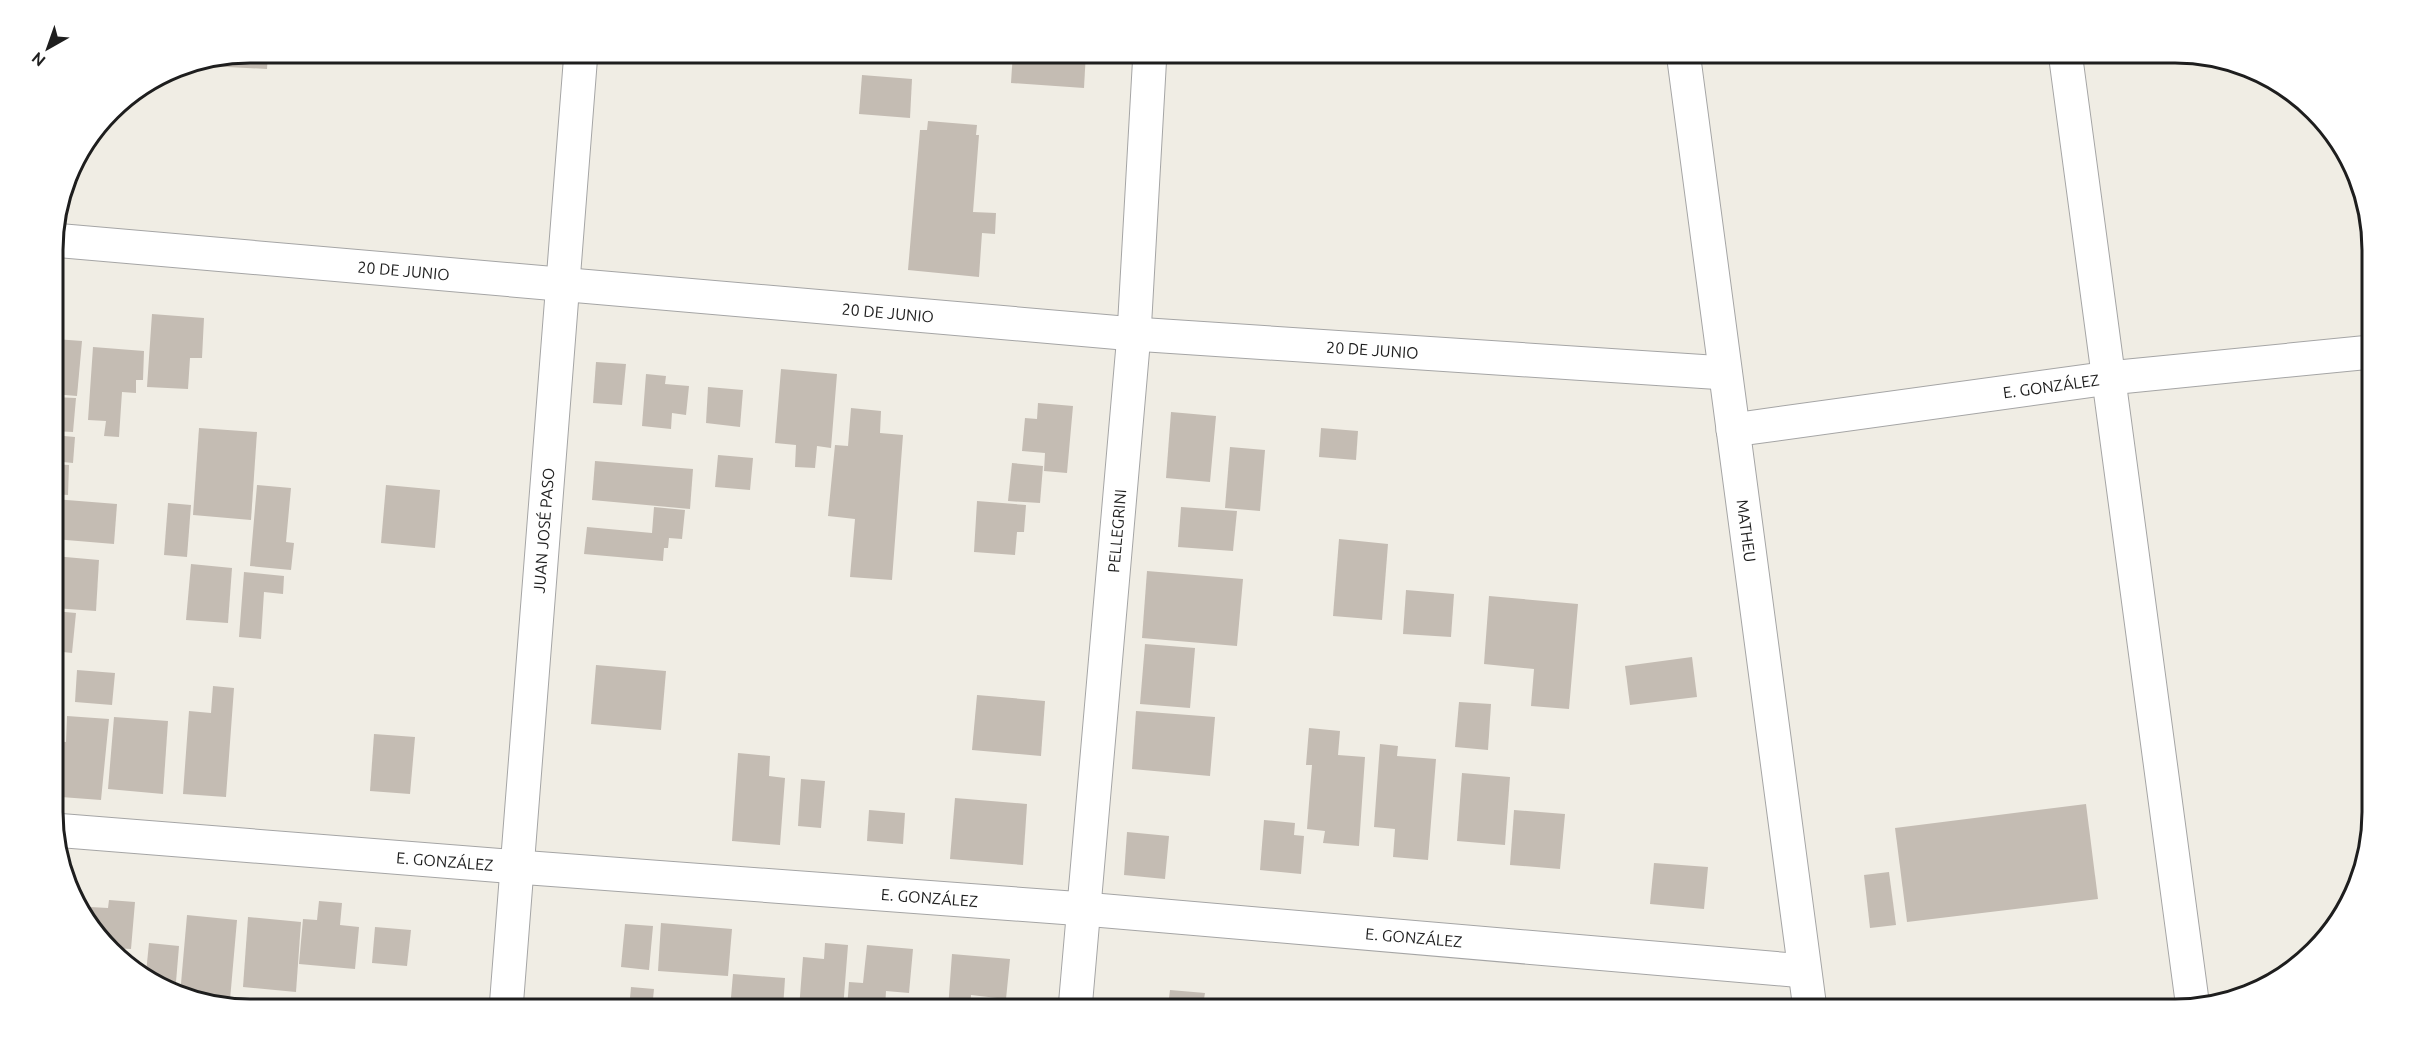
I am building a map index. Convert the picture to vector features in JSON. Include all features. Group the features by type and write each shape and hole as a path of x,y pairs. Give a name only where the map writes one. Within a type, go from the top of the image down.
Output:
{"street":[{"name":"JUAN JOSÉ PASO","path":"507,999 580,63"},
{"name":"PELLEGRINI","path":"1076,999 1134,334 1149,63"},
{"name":"MATHEU","path":"1684,63 1808,999"},
{"path":"2067,63 2192,998"},
{"name":"20 DE JUNIO","path":"63,241 1134,334 1725,373"},
{"name":"E. GONZÁLEZ","path":"1733,430 2109,378 2362,353"},
{"name":"E. GONZÁLEZ","path":"65,831 1083,909 1804,970"}],"building":[{"path":"267,63 267,69 217,66"},
{"path":"1012,63 1085,63 1084,88 1011,83"},
{"path":"862,75 912,79 910,118 859,114"},
{"path":"928,121 977,125 976,135 979,135 973,212 996,213 995,234 982,233 979,277 908,270 920,130 927,130"},
{"path":"152,314 204,318 202,358 190,358 188,389 147,387"},
{"path":"63,340 82,341 77,396 63,395"},
{"path":"93,347 144,351 143,380 136,380 136,393 122,392 119,437 104,436 106,421 88,420"},
{"path":"596,362 626,364 622,405 593,403"},
{"path":"781,369 837,374 831,448 817,446 815,468 795,467 796,445 775,443"},
{"path":"646,374 666,376 665,384 689,386 686,415 672,413 671,429 642,426"},
{"path":"708,387 743,390 740,427 706,423"},
{"path":"63,397 76,398 73,432 63,432"},
{"path":"1038,403 1073,406 1067,473 1044,471 1045,453 1022,451 1025,418 1037,419"},
{"path":"851,408 881,411 880,433 903,435 892,580 850,577 855,519 828,516 835,445 848,446"},
{"path":"1171,412 1216,416 1210,482 1166,478"},
{"path":"199,428 257,432 251,520 193,515"},
{"path":"1321,428 1358,431 1356,460 1319,457"},
{"path":"63,436 75,437 73,463 63,462"},
{"path":"1230,447 1265,450 1260,511 1225,508"},
{"path":"718,455 753,458 750,490 715,487"},
{"path":"595,461 693,469 690,509 592,500"},
{"path":"1012,463 1043,466 1040,503 1008,501"},
{"path":"63,465 69,465 68,495 63,495"},
{"path":"257,485 291,488 286,542 294,543 291,570 250,566"},
{"path":"386,485 440,490 435,548 381,543"},
{"path":"63,500 117,504 114,544 63,540"},
{"path":"977,501 1026,505 1024,532 1017,532 1015,555 974,552"},
{"path":"168,503 191,505 187,557 164,555"},
{"path":"654,507 685,510 682,539 669,538 668,548 664,548 663,561 584,554 587,527 652,533"},
{"path":"1181,507 1237,511 1233,551 1178,547"},
{"path":"1339,539 1388,544 1382,620 1333,616"},
{"path":"63,557 99,560 96,611 63,609"},
{"path":"191,564 232,568 228,623 186,620"},
{"path":"1147,571 1243,579 1237,646 1142,638"},
{"path":"244,572 284,576 283,594 264,592 261,639 239,637"},
{"path":"1406,590 1454,594 1451,637 1403,634"},
{"path":"1489,596 1578,604 1569,709 1531,706 1534,669 1484,664"},
{"path":"63,612 76,613 72,653 63,652"},
{"path":"1145,644 1195,648 1190,708 1140,704"},
{"path":"1692,657 1697,697 1630,705 1625,666"},
{"path":"596,665 666,671 661,730 591,724"},
{"path":"77,670 115,673 112,705 75,702"},
{"path":"213,686 234,688 226,797 183,794 189,711 211,713"},
{"path":"977,695 1045,701 1041,756 972,750"},
{"path":"1459,702 1491,704 1488,750 1455,747"},
{"path":"1136,711 1215,717 1210,776 1132,769"},
{"path":"67,716 109,719 101,800 63,797 63,742 66,742"},
{"path":"114,717 168,721 163,794 108,789"},
{"path":"1309,728 1340,731 1338,755 1365,757 1359,846 1323,843 1325,831 1307,829 1312,765 1306,765"},
{"path":"374,734 415,737 410,794 370,791"},
{"path":"1380,744 1398,746 1397,756 1436,759 1428,860 1393,857 1395,829 1374,827"},
{"path":"738,753 770,756 769,776 785,778 780,845 732,841"},
{"path":"1462,773 1510,777 1505,845 1457,841"},
{"path":"801,779 825,781 821,828 798,826"},
{"path":"955,798 1027,804 1023,865 950,859"},
{"path":"2086,804 2098,899 1907,922 1895,828"},
{"path":"869,810 905,813 903,844 867,841"},
{"path":"1514,810 1565,814 1560,869 1510,865"},
{"path":"1264,820 1295,823 1294,835 1304,836 1301,874 1260,870"},
{"path":"1127,832 1169,836 1165,879 1124,875"},
{"path":"1654,863 1708,867 1704,909 1650,904"},
{"path":"1889,872 1896,925 1870,928 1864,875"},
{"path":"109,900 135,902 131,949 123,949 118,944 102,926 90,907 108,908"},
{"path":"319,901 342,903 340,925 359,927 355,969 299,964 303,919 317,920"},
{"path":"187,915 237,920 230,998 181,986"},
{"path":"248,917 301,922 296,992 243,987"},
{"path":"661,923 732,929 728,976 658,971"},
{"path":"625,924 653,926 649,970 621,967"},
{"path":"375,927 411,930 407,966 372,963"},
{"path":"149,943 179,946 176,983 147,967"},
{"path":"825,943 848,945 844,999 800,999 803,957 824,959"},
{"path":"867,945 913,949 909,993 886,991 886,999 848,999 849,982 863,983"},
{"path":"952,954 1010,959 1006,999 971,995 971,999 949,999"},
{"path":"733,974 785,978 784,999 731,999"},
{"path":"631,987 654,989 653,999 630,999"},
{"path":"1170,990 1205,993 1204,999 1169,999"}]}
